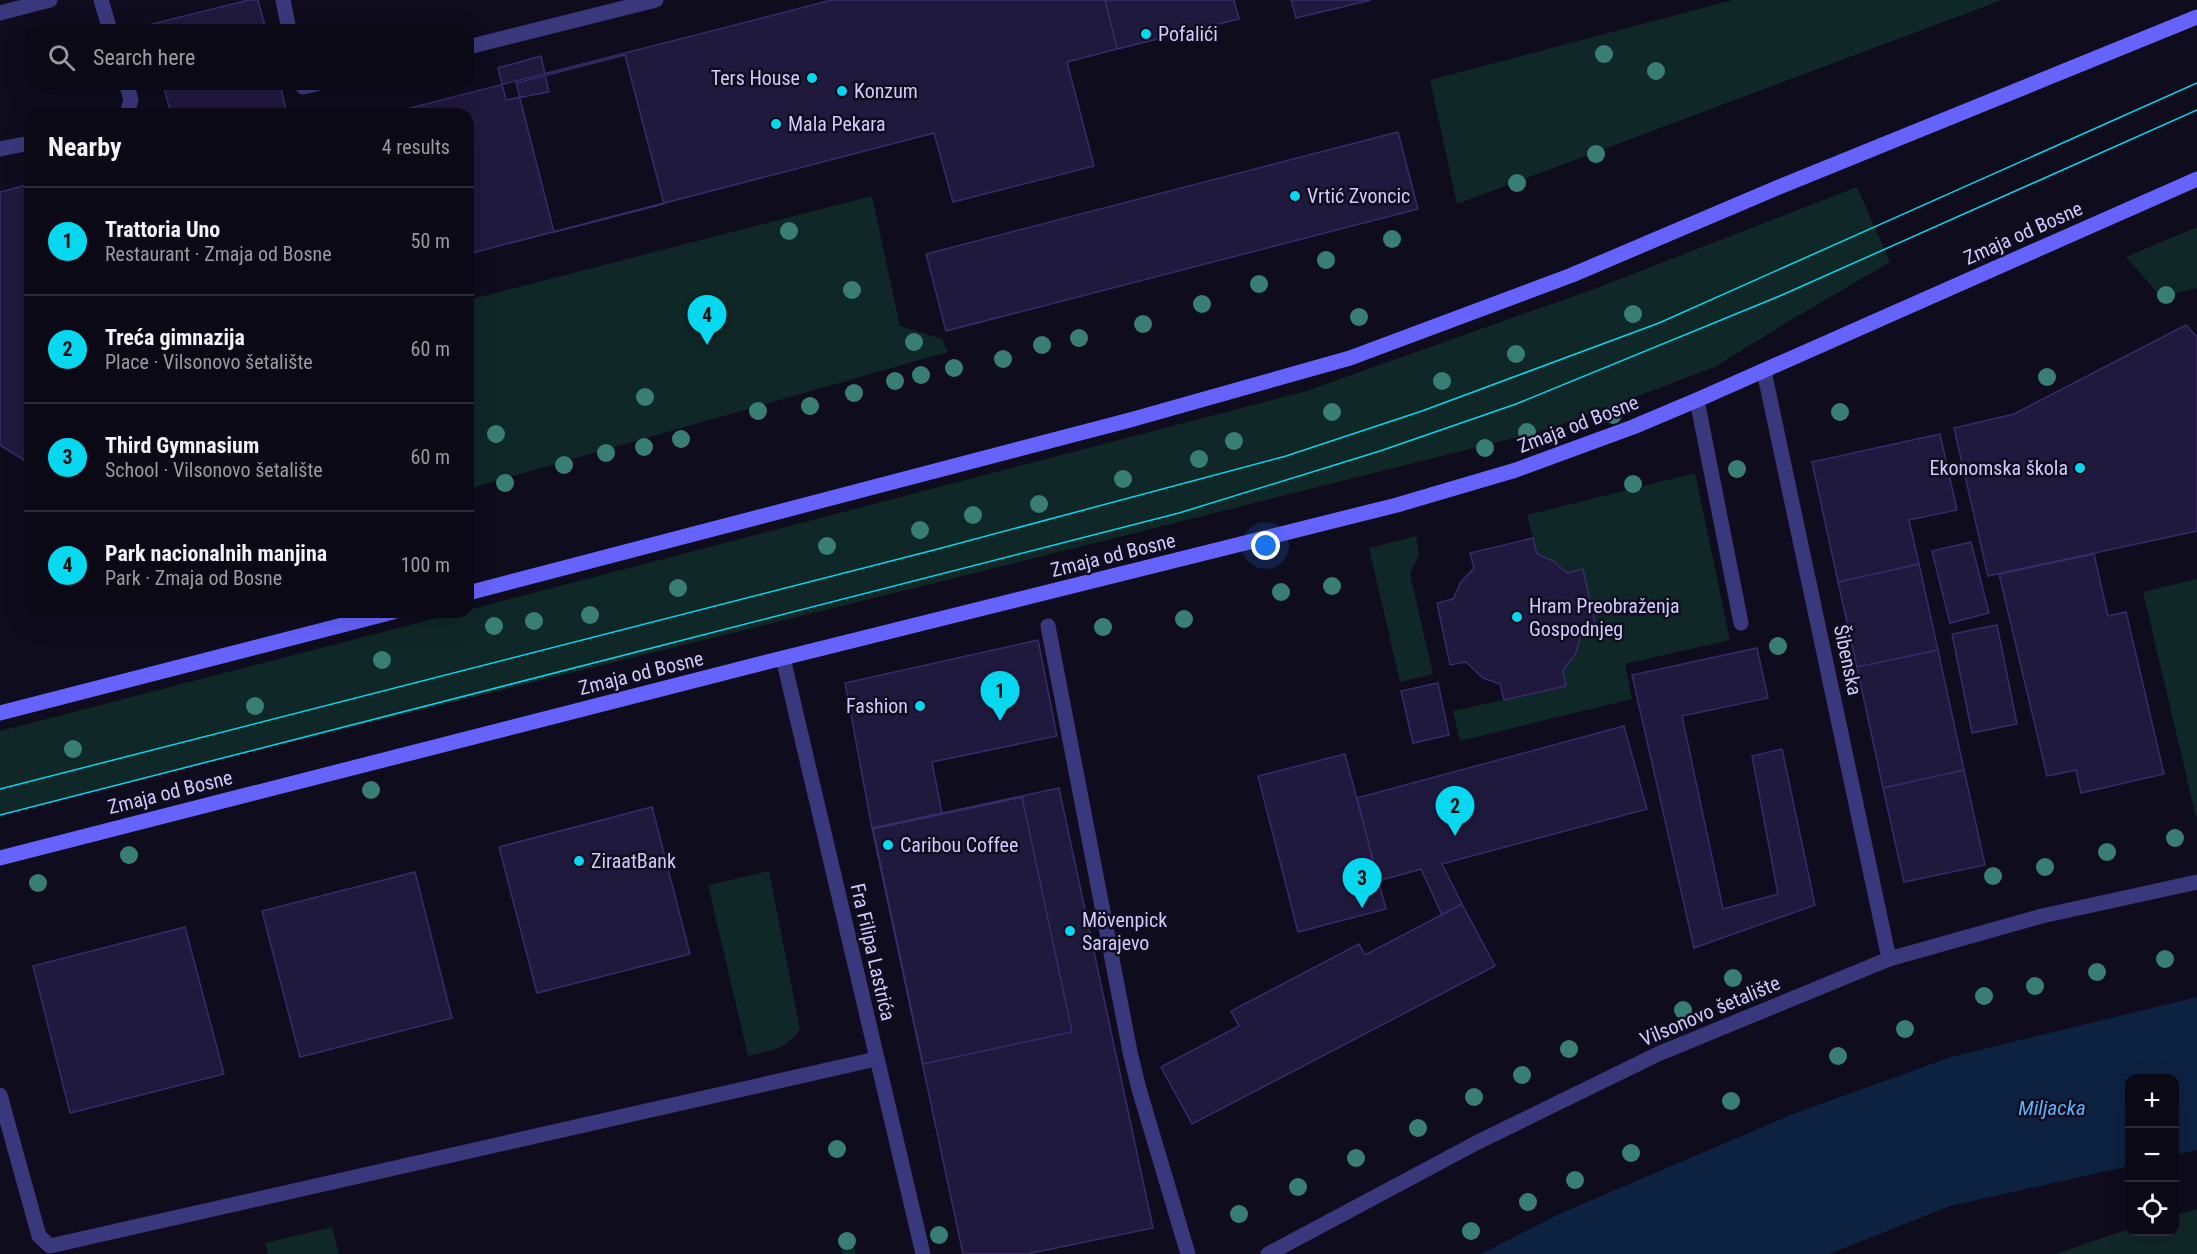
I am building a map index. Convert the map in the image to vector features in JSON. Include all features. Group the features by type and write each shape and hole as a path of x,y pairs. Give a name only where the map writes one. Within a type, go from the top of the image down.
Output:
{"main road":[{"path":"474,591 1130,420 1350,358 1572,275 1779,187 2197,17"},
{"name":"Zmaja od Bosne","path":"0,858 783,658 1396,505 1516,470 1634,427 2197,179"},
{"path":"0,713 370,618"}],"street":[{"path":"0,13 50,0"},
{"path":"101,0 108,24"},
{"path":"283,0 289,24"},
{"path":"474,46 656,0"},
{"path":"128,90 131,99 129,108"},
{"path":"0,149 24,144"},
{"name":"Šibenska","path":"1764,371 1888,958"},
{"path":"1697,400 1741,623"},
{"path":"1048,627 1130,1052 1188,1254"},
{"name":"Fra Filipa Lastrića","path":"783,658 923,1254"},
{"name":"Vilsonovo šetalište","path":"1268,1254 1478,1142 1658,1054 1888,958 2042,916 2197,882"},
{"path":"0,1095 39,1236 50,1246 876,1059"}],"green space":[{"path":"1733,0 2002,0 1457,204 1430,80"},
{"path":"1857,187 1890,262 1715,367 1550,429 0,814 0,731 437,618 474,618 474,608 1306,391 1594,289"},
{"path":"872,196 900,326 942,339 948,352 474,487 474,298"},
{"path":"2197,227 2197,288 2161,297 2126,257"},
{"path":"1695,473 1730,640 1625,664 1632,699 1460,741 1453,711 1566,686 1563,670 1575,655 1581,635 1597,631 1583,569 1567,573 1553,561 1537,554 1527,515"},
{"path":"1416,536 1419,555 1410,574 1433,674 1400,682 1369,548"},
{"path":"2197,579 2197,816 2196,817 2143,592"},
{"path":"769,871 800,1029 784,1045 748,1056 708,885"},
{"path":"2197,1209 2197,1254 2056,1254 2125,1230 2125,1236 2179,1236 2179,1214"},
{"path":"332,1227 339,1254 268,1254 265,1243"},
{"path":"853,1241 856,1254 842,1254 841,1246"}],"water":[{"name":"Miljacka","path":"2197,997 2197,1150 2179,1154 2179,1074 2125,1074 2125,1167 1950,1206 1829,1254 1481,1254 1559,1214 1793,1114 1951,1057"}],"building":[{"path":"249,0 258,0 264,24 152,24"},
{"name":"Mala Pekara","path":"832,0 1105,0 1117,49 1067,62 1094,166 953,202 934,133 474,252 474,108 410,108"},
{"name":"Pofalići","path":"1105,0 1234,0 1239,19 1117,49"},
{"path":"1291,0 1371,0 1296,18"},
{"path":"625,55 664,204 554,232 516,83"},
{"path":"541,56 549,92 506,100 498,68"},
{"path":"165,90 281,90 286,108 169,108"},
{"path":"1398,132 1418,209 946,331 926,254"},
{"path":"24,186 24,460 0,445 0,192"},
{"name":"Ekonomska škola","path":"2186,325 2197,337 2197,531 1988,576 1954,428 2014,414"},
{"path":"1940,434 1957,510 1909,520 1919,564 1838,582 1812,462"},
{"name":"Hram Preobraženja Gospodnjeg","path":"1533,538 1537,554 1553,561 1567,573 1583,569 1597,631 1581,635 1575,655 1563,670 1566,686 1504,700 1500,684 1483,678 1466,662 1450,665 1437,603 1453,599 1461,582 1474,568 1470,553"},
{"path":"1971,542 1989,613 1950,623 1932,551"},
{"path":"2094,554 2108,616 2126,612 2164,774 2081,793 2076,770 2047,776 1999,574"},
{"path":"1919,564 1938,650 1857,667 1838,582"},
{"path":"1997,625 2017,724 1972,733 1952,634"},
{"path":"1038,640 1057,736 932,762 942,813 872,828 845,683"},
{"path":"1757,648 1768,698 1682,716 1723,909 1778,894 1752,756 1782,749 1815,905 1694,948 1632,675"},
{"path":"1938,650 1964,770 1883,788 1857,667"},
{"path":"1438,683 1449,735 1413,743 1401,691"},
{"path":"1624,726 1647,809 1442,864 1462,904 1442,915 1421,869 1378,881 1357,798"},
{"path":"1345,754 1386,909 1298,932 1258,776"},
{"path":"1964,770 1985,865 1904,882 1883,788"},
{"name":"Mövenpick Sarajevo","path":"1059,788 1153,1228 1027,1254 963,1254 872,828","holes":["1022,797 1072,1032 923,1064 873,829"]},
{"path":"1022,797 1072,1032 923,1064 873,829"},
{"path":"652,807 690,954 537,993 499,847"},
{"path":"415,872 452,1018 300,1057 262,911"},
{"path":"1462,904 1495,966 1192,1124 1161,1067 1239,1026 1231,1011 1359,944 1365,955"},
{"path":"185,927 224,1074 70,1113 33,966"}],"tram line":[{"path":"0,789 934,550 1286,456 1422,411 1659,323 2197,83"},
{"path":"0,815 1179,513 1380,451 1516,404 1782,295 2197,110"}],"place":[{"name":"Pofalići","path":"1146,34"},
{"name":"Ters House","path":"812,78"},
{"name":"Konzum","path":"842,91"},
{"name":"Mala Pekara","path":"776,124"},
{"name":"Vrtić Zvoncic","path":"1295,196"},
{"name":"Park nacionalnih manjina","path":"707,345"},
{"name":"Ekonomska škola","path":"2080,468"},
{"name":"Hram Preobraženja Gospodnjeg","path":"1517,617"},
{"name":"Fashion","path":"920,706"},
{"name":"Trattoria Uno","path":"1000,721"},
{"name":"Treća gimnazija","path":"1455,836"},
{"name":"Caribou Coffee","path":"888,845"},
{"name":"ZiraatBank","path":"579,861"},
{"name":"Third Gymnasium","path":"1362,908"},
{"name":"Mövenpick Sarajevo","path":"1070,931"}]}
